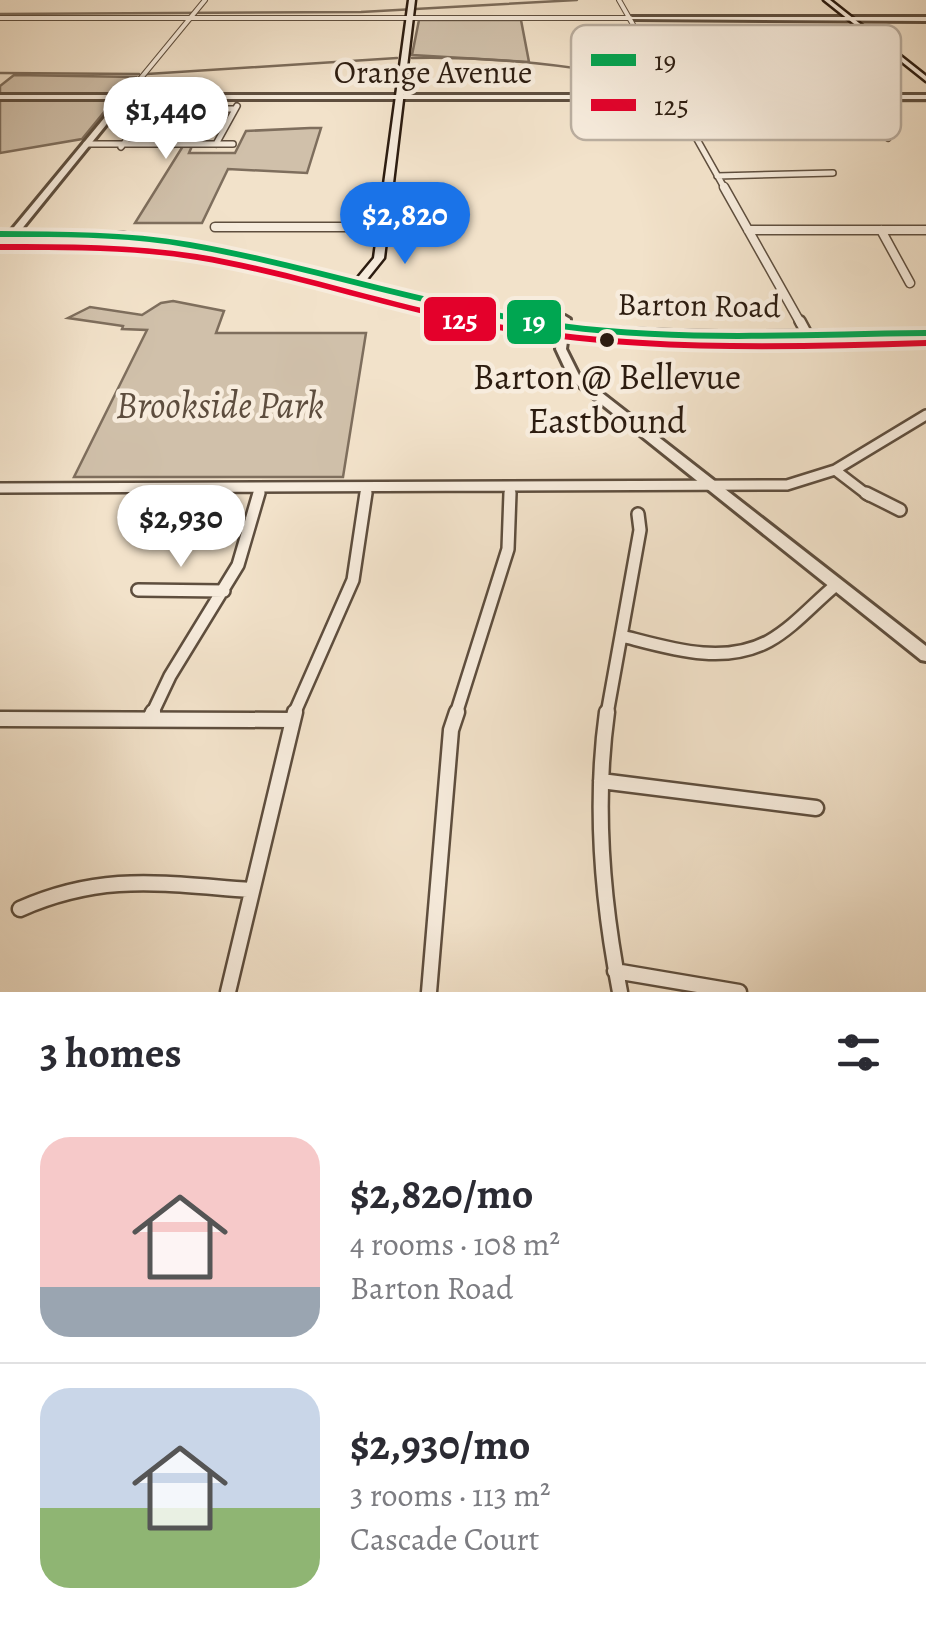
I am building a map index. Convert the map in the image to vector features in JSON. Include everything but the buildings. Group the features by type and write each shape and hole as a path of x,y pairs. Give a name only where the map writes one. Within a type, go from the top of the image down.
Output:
{"main road":[{"path":"827,0 858,25"},
{"path":"361,281 378,259 411,9"},
{"path":"901,59 926,79"},
{"name":"Barton Road","path":"0,231 141,235 361,281 470,311 656,334 926,326"},
{"name":"Barton Road","path":"804,330 926,333"}],"street":[{"path":"15,231 205,0"},
{"path":"619,0 634,25"},
{"path":"0,18 411,9 579,18 926,18"},
{"path":"579,18 582,25"},
{"name":"Orange Avenue","path":"0,97 571,97"},
{"path":"165,144 199,97"},
{"path":"134,108 190,112 237,106 216,144"},
{"path":"121,147 151,108"},
{"path":"174,144 191,119 190,112"},
{"path":"697,140 804,330"},
{"path":"86,144 234,144"},
{"path":"717,176 833,173"},
{"path":"216,228 382,227"},
{"path":"748,230 926,230"},
{"path":"882,230 910,283"},
{"path":"564,323 562,358 574,377 926,655"},
{"path":"0,488 711,488 802,484 835,470 926,415"},
{"path":"835,470 875,500 900,510"},
{"path":"150,719 170,676 224,590 248,540 260,488"},
{"path":"228,992 291,720 354,580 367,488"},
{"path":"429,992 451,730 508,550 510,488"},
{"path":"620,992 607,902 601,781 604,735 640,530 638,514"},
{"path":"622,636 703,653 753,648 771,640 836,585"},
{"path":"138,590 224,590"},
{"path":"0,720 291,720"},
{"path":"601,781 816,808"},
{"path":"20,910 63,891 88,886 124,883 251,890"},
{"path":"616,971 739,992"}],"green space":[{"path":"419,20 521,20 529,62 412,55"},
{"path":"14,75 135,77 117,94 0,94 0,86"},
{"path":"0,99 114,100 82,139 0,153"},
{"path":"321,128 307,173 228,169 202,223 135,223 183,146 192,146 189,153 235,153 246,131"},
{"name":"Brookside Park","path":"173,301 224,311 216,333 366,333 343,477 74,477 147,330 68,318 90,307 142,315 161,303"}],"waterway":[{"path":"0,14 361,12 577,0"},
{"path":"147,74 397,58"},
{"path":"412,58 488,59 571,67"},
{"path":"0,73 139,74"},
{"path":"901,101 926,101"}],"transit line":[{"name":"19","path":"0,234 166,241 514,319 606,331 698,336 926,333"},
{"name":"125","path":"0,247 173,253 476,323 567,336 721,346 926,343"}],"place":[{"name":"Barton @ Bellevue Eastbound","path":"607,340"}]}
